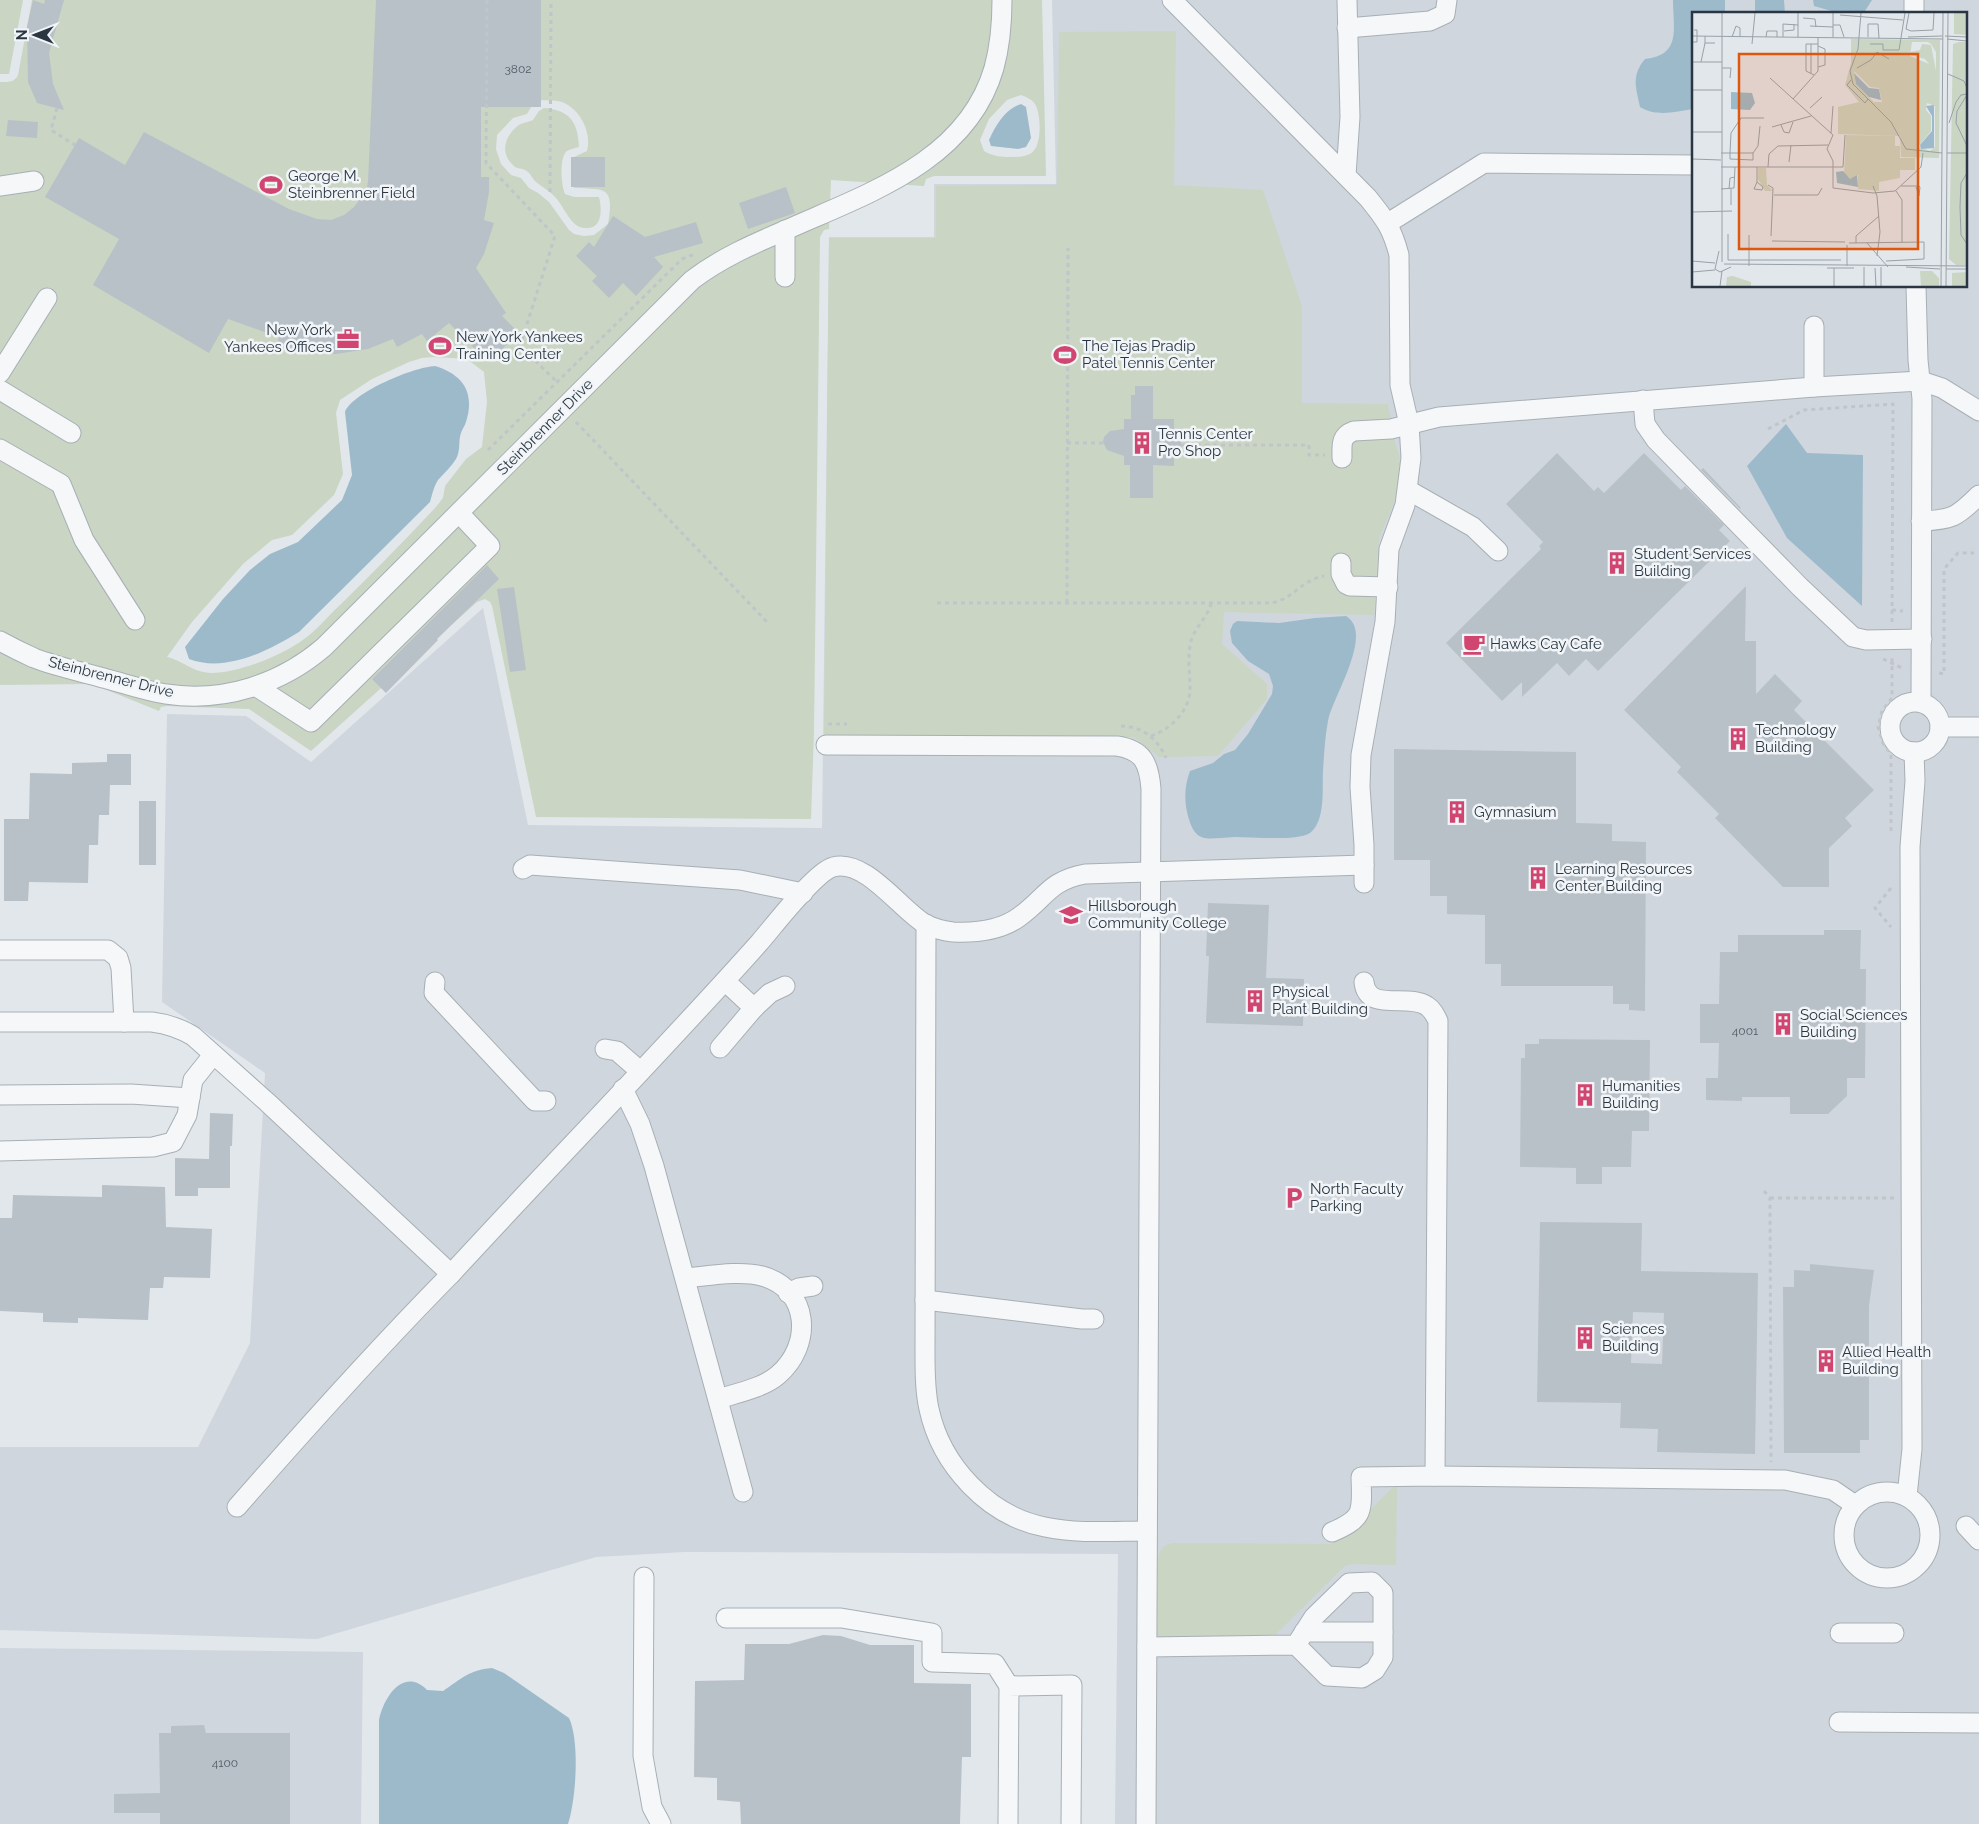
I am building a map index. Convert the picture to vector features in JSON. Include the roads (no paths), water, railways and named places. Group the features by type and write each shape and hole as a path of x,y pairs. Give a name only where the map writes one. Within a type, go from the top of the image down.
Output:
{"street":[{"name":"Steinbrenner Drive","path":"0,641 34,658 49,663 166,694 203,695 234,693 257,687 300,666 324,647 692,280 739,250 879,189 917,167 962,128 974,109 993,70 998,52 1002,0"},
{"path":"237,1507 300,1434 725,981 803,893 826,870 835,866 845,867 864,874 873,879 902,906 926,924 952,932 988,930 1011,922 1060,881 1085,874 1150,872 1364,874 1360,787 1361,755 1385,622 1389,549 1401,518 1408,490 1412,458 1409,424 1400,385 1399,255 1388,223 1346,175 1172,0"},
{"path":"1346,175 1350,117 1347,0"},
{"path":"1347,28 1430,20 1445,14 1447,0"},
{"path":"1388,223 1484,163 1692,165"},
{"path":"0,186 34,180"},
{"path":"785,230 785,277"},
{"path":"1916,288 1920,381 1921,702"},
{"path":"0,373 47,298"},
{"path":"1814,326 1814,387"},
{"path":"1342,457 1342,440 1348,433 1354,430 1391,429 1439,417 1814,387 1920,381 1942,388 1979,411"},
{"path":"0,390 71,433"},
{"path":"1643,400 1644,424 1656,440 1800,587 1853,637 1866,640 1922,638"},
{"path":"0,449 61,484 84,540 135,620"},
{"path":"1408,490 1473,527 1498,551"},
{"path":"1920,521 1952,518 1964,510 1979,495"},
{"path":"257,687 311,722 490,546 459,513"},
{"path":"1341,569 1346,584 1350,586 1388,587"},
{"path":"1921,702 1935,711 1940,727 1936,742 1922,751 1914,752 1906,750 1894,740 1890,725 1892,716 1897,709 1904,704 1921,702"},
{"path":"1940,727 1979,727"},
{"path":"826,745 1116,746 1130,749 1142,757 1146,764 1150,780 1146,1824"},
{"path":"1906,1496 1912,1449 1910,847 1915,781 1914,752"},
{"path":"523,869 530,864 740,880 803,893"},
{"path":"926,924 926,1381 929,1409 941,1444 950,1460 967,1481 1001,1510 1029,1523 1073,1531 1147,1531"},
{"path":"0,950 108,950 118,958 121,968 124,1022"},
{"path":"725,981 754,1008"},
{"path":"435,982 434,993 535,1101 546,1101"},
{"path":"1364,982 1366,992 1371,997 1377,1000 1408,1001 1426,1005 1433,1011 1438,1021 1435,1476"},
{"path":"720,1048 754,1008 770,993 785,986"},
{"path":"0,1022 152,1022 183,1030 193,1036 267,1102 451,1274"},
{"path":"605,1049 617,1051 640,1071"},
{"path":"0,1151 153,1147 173,1142 187,1114 193,1080 213,1055"},
{"path":"623,1089 640,1124 686,1278 743,1492"},
{"path":"0,1095 131,1094 190,1098"},
{"path":"686,1278 761,1275 776,1282 788,1293 801,1314 803,1333 799,1349 789,1365 776,1377 718,1399"},
{"path":"788,1293 799,1288 813,1286"},
{"path":"925,1300 1094,1319"},
{"path":"1332,1532 1350,1524 1362,1509 1361,1477 1435,1476 1785,1480 1833,1490 1855,1506"},
{"path":"1880,1492 1893,1492 1906,1496 1918,1505 1926,1516 1930,1530 1929,1543 1924,1556 1915,1568 1902,1575 1888,1578 1874,1576 1861,1569 1851,1559 1845,1546 1844,1531 1848,1517 1855,1506 1866,1497 1880,1492"},
{"path":"1966,1526 1979,1540"},
{"path":"644,1577 644,1756 652,1807 661,1824"},
{"path":"1372,1582 1383,1594 1384,1658 1375,1670 1362,1678 1327,1676 1300,1639 1314,1618 1349,1583 1372,1582"},
{"path":"726,1618 841,1618 932,1633 932,1662 995,1664 1009,1686 1008,1824"},
{"path":"1147,1647 1300,1639 1383,1632"},
{"path":"1840,1633 1894,1633"},
{"path":"1009,1686 1072,1685 1071,1824"},
{"path":"1839,1722 1979,1723"}],"water":[{"path":"1673,0 1725,0 1725,12 1692,12 1692,109 1666,113 1652,112 1640,107 1636,88 1636,76 1645,59 1657,57 1670,46 1674,30"},
{"path":"1755,0 1784,0 1785,12 1755,12"},
{"path":"1813,0 1872,0 1865,11 1835,12 1814,6"},
{"path":"1021,104 1026,107 1031,138 1026,147 1018,149 991,146 989,140 998,123 1010,110"},
{"path":"435,366 453,374 460,380 465,386 469,402 466,422 460,436 458,456 438,480 430,502 299,632 260,653 232,662 203,663 189,659 185,647 223,599 250,570 270,554 298,542 342,500 352,475 345,412 350,404 371,389 385,382 425,367"},
{"path":"1786,424 1807,453 1863,455 1862,606 1787,538 1747,466"},
{"path":"1346,616 1354,624 1356,636 1354,651 1328,721 1325,740 1321,813 1315,828 1306,835 1288,838 1203,838 1198,835 1190,823 1186,807 1186,786 1190,771 1213,763 1224,754 1235,750 1248,734 1272,694 1273,686 1269,674 1248,661 1232,643 1230,631 1233,624 1237,621 1279,623"},
{"path":"492,1668 504,1673 569,1718 575,1741 576,1771 573,1801 568,1824 379,1824 379,1720 390,1694 396,1687 410,1682 419,1684 427,1690 443,1691 471,1673"}],"place":[{"name":"George M. Steinbrenner Field","path":"271,185"},
{"name":"New York Yankees Offices","path":"348,339"},
{"name":"New York Yankees Training Center","path":"440,346"},
{"name":"The Tejas Pradip Patel Tennis Center","path":"1065,355"},
{"name":"Tennis Center Pro Shop","path":"1142,443"},
{"name":"Student Services Building","path":"1617,563"},
{"name":"Hawks Cay Cafe","path":"1474,644"},
{"name":"Technology Building","path":"1738,739"},
{"name":"Gymnasium","path":"1457,812"},
{"name":"Learning Resources Center Building","path":"1538,878"},
{"name":"Hillsborough Community College","path":"1071,915"},
{"name":"Physical Plant Building","path":"1255,1001"},
{"name":"Social Sciences Building","path":"1783,1024"},
{"name":"Humanities Building","path":"1585,1095"},
{"name":"North Faculty Parking","path":"1294,1198"},
{"name":"Sciences Building","path":"1585,1338"},
{"name":"Allied Health Building","path":"1826,1361"}]}
